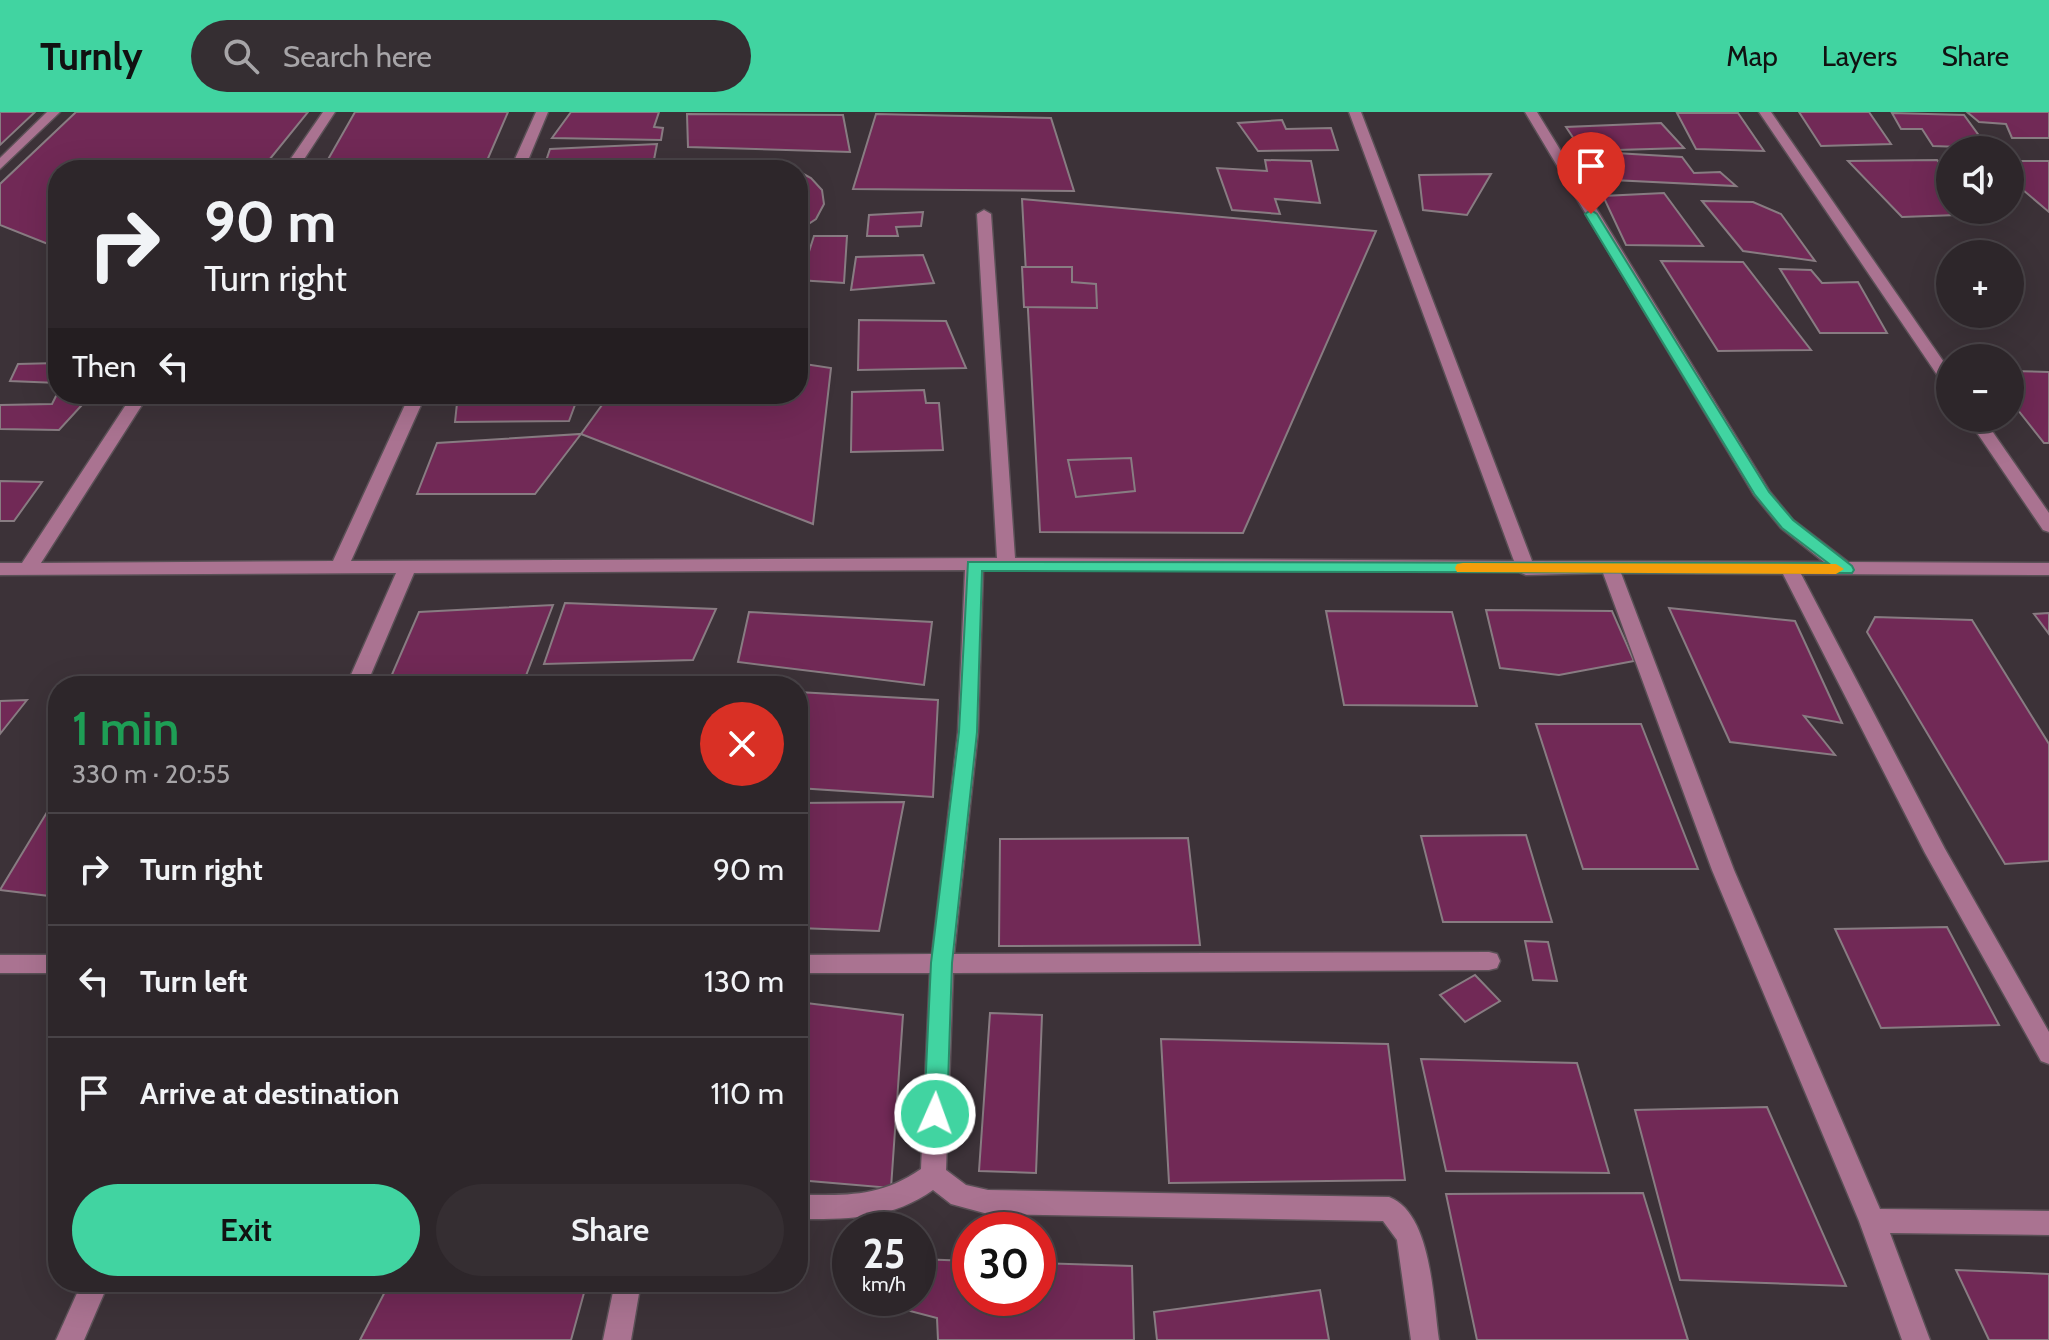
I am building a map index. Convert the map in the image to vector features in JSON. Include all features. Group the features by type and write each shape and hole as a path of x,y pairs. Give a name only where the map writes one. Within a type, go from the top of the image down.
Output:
{"street":[{"path":"0,165 54,112"},
{"path":"297,160 329,112"},
{"path":"521,160 542,112"},
{"path":"1355,112 1526,569"},
{"path":"1531,112 1763,495 1787,524 1846,570"},
{"path":"1765,112 1936,362"},
{"path":"984,214 1006,564"},
{"path":"27,570 135,404"},
{"path":"340,566 413,404"},
{"path":"1985,432 2049,526"},
{"path":"0,569 1006,564 1611,570 1789,567 1846,570 2049,569"},
{"path":"808,1207 884,1205 910,1193 933,1175 942,963 968,732 974,565"},
{"path":"360,676 408,566"},
{"path":"1789,567 1936,853 2049,1054"},
{"path":"1611,570 1723,870 1872,1221 1916,1340"},
{"path":"808,964 1489,961"},
{"path":"0,964 48,964"},
{"path":"933,1175 960,1196 988,1202 1389,1209 1410,1240 1425,1340"},
{"path":"1872,1221 2049,1223"},
{"path":"70,1340 92,1292"},
{"path":"617,1340 626,1292"}],"building":[{"path":"0,112 35,112 0,145"},
{"path":"76,112 308,112 269,160 48,160 48,244 0,225 0,184"},
{"path":"355,112 508,112 487,160 328,160"},
{"path":"571,112 659,112 654,127 663,128 661,140 552,138"},
{"path":"1799,112 1869,112 1891,144 1821,146"},
{"path":"1967,112 2049,112 2049,138 2011,136 2006,124 1979,122"},
{"path":"1677,113 1738,113 1764,151 1696,149"},
{"path":"1892,113 1964,115 1979,136 1936,136 1936,146 1933,146 1922,129 1901,129"},
{"path":"687,114 843,115 850,152 688,147"},
{"path":"876,114 1051,118 1074,191 853,189"},
{"path":"1282,120 1286,129 1331,128 1338,150 1258,151 1238,123"},
{"path":"1661,123 1684,148 1582,151 1566,127"},
{"path":"657,144 654,160 546,160 550,149"},
{"path":"1582,151 1682,157 1694,173 1720,172 1736,186 1592,179"},
{"path":"1265,160 1311,161 1320,203 1275,199 1280,214 1232,210 1217,168 1267,171"},
{"path":"1936,160 1936,216 1902,217 1848,161"},
{"path":"2024,161 2049,161 2049,212 2024,191"},
{"path":"1491,174 1467,215 1423,210 1419,175"},
{"path":"808,176 822,190 824,204 816,219 808,224"},
{"path":"1664,193 1703,246 1626,245 1603,196"},
{"path":"1022,199 1376,231 1243,533 1040,532"},
{"path":"1702,201 1753,202 1781,214 1815,261 1743,251"},
{"path":"923,212 921,226 896,227 898,236 867,236 869,215"},
{"path":"814,236 847,236 844,283 808,281 808,255"},
{"path":"923,255 934,283 851,290 856,257"},
{"path":"1661,261 1743,262 1811,350 1718,351"},
{"path":"1022,267 1072,267 1072,282 1096,284 1097,308 1024,307"},
{"path":"1780,269 1811,270 1822,283 1858,282 1887,333 1820,333"},
{"path":"859,320 946,321 966,368 858,370"},
{"path":"48,363 48,383 10,381 18,364"},
{"path":"808,365 831,368 813,524 581,434 603,404 808,404"},
{"path":"2024,371 2049,372 2049,443 2044,443 2024,418"},
{"path":"924,390 926,403 939,403 943,450 851,452 852,392"},
{"path":"83,404 59,430 0,429 0,405"},
{"path":"457,404 575,404 569,421 455,422"},
{"path":"581,434 535,494 417,494 437,443"},
{"path":"1131,458 1135,491 1076,497 1068,460"},
{"path":"0,481 42,482 14,521 0,521"},
{"path":"565,603 716,609 693,660 544,664"},
{"path":"553,605 526,676 391,676 419,612"},
{"path":"1669,608 1795,621 1842,723 1804,716 1835,755 1730,742"},
{"path":"1486,610 1612,611 1634,661 1559,675 1500,668"},
{"path":"1326,611 1452,612 1477,706 1344,705"},
{"path":"749,612 932,622 924,685 738,662"},
{"path":"2049,613 2049,634 2034,614"},
{"path":"1875,617 1972,620 2049,744 2049,861 2005,864 1867,632"},
{"path":"808,693 938,700 933,797 808,789"},
{"path":"27,700 0,734 0,701"},
{"path":"1536,724 1641,724 1698,869 1583,869"},
{"path":"904,802 879,931 808,928 808,803"},
{"path":"48,811 48,896 0,890"},
{"path":"1526,835 1552,922 1443,922 1421,836"},
{"path":"1188,838 1200,945 999,946 1000,839"},
{"path":"1947,927 1999,1025 1881,1028 1835,929"},
{"path":"1525,941 1548,942 1557,981 1533,980"},
{"path":"1475,975 1500,1001 1465,1022 1440,995"},
{"path":"808,1003 903,1015 891,1188 808,1181"},
{"path":"990,1013 1042,1015 1036,1173 979,1171"},
{"path":"1161,1039 1388,1044 1405,1180 1169,1183"},
{"path":"1421,1059 1577,1063 1609,1173 1446,1171"},
{"path":"1767,1107 1846,1286 1680,1280 1635,1110"},
{"path":"1643,1193 1688,1340 1477,1340 1446,1194"},
{"path":"936,1260 952,1260 952,1316 1056,1316 1056,1264 1132,1266 1134,1340 938,1340 937,1318 929,1316 936,1316"},
{"path":"1956,1270 2049,1274 2049,1340 1989,1340"},
{"path":"1320,1290 1329,1340 1157,1340 1154,1312"},
{"path":"385,1292 584,1292 571,1340 360,1340"}],"slow traffic":[{"path":"1463,568 1836,569"}],"route":[{"path":"935,1114 942,963 968,732 974,565 1611,570 1789,567 1846,570 1787,524 1763,495 1591,214"}]}
